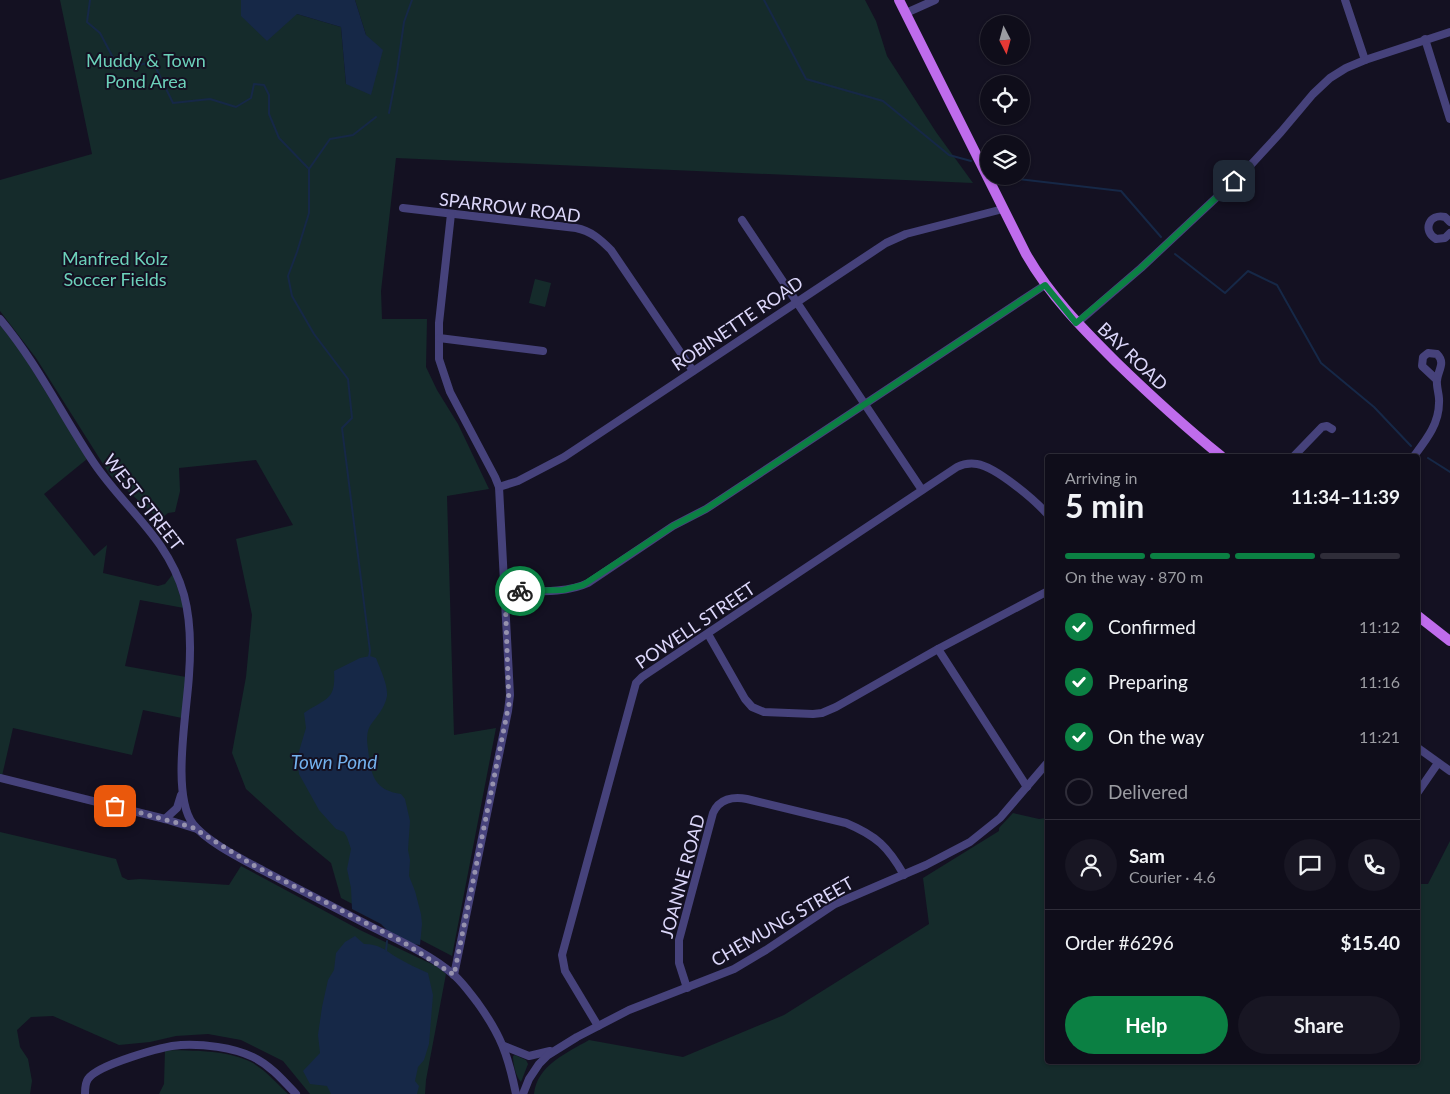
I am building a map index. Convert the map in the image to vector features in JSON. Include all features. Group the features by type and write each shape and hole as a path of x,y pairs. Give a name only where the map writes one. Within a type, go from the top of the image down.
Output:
{"main road":[{"name":"BAY ROAD","path":"899,0 1026,254 1045,285 1076,323 1157,403 1219,454"},
{"path":"1420,618 1450,641"}],"street":[{"path":"906,13 935,0"},
{"path":"1345,0 1365,60"},
{"path":"1076,323 1147,262 1246,169 1281,132 1312,94 1330,78 1346,68 1365,60 1450,32"},
{"path":"1425,39 1450,119"},
{"name":"SPARROW ROAD","path":"403,208 583,229 598,236 610,250 693,371"},
{"name":"ROBINETTE ROAD","path":"499,487 518,482 564,457 874,250 896,238 1004,209"},
{"path":"451,214 439,338 440,359 446,381 499,487 509,704 454,975"},
{"path":"1450,220 1443,216 1436,216 1429,222 1428,229 1431,236 1436,239 1443,239 1450,233"},
{"path":"742,220 922,490"},
{"path":"505,592 563,590 588,583 673,526 712,505 1045,285"},
{"name":"WEST STREET","path":"0,319 33,365 95,464 155,536 176,572 187,607 190,639 182,788 186,811 191,821 206,837 253,865 403,942 454,975 485,1013 504,1046 516,1094"},
{"path":"439,338 543,351"},
{"path":"1416,454 1429,436 1437,417 1439,403 1437,380"},
{"path":"1296,454 1322,427 1327,426 1332,430"},
{"name":"POWELL STREET","path":"598,1026 565,970 562,955 636,683 957,467 967,464 978,464 995,472 1023,492 1045,512"},
{"path":"708,634 748,703 756,709 773,713 822,713 1045,593"},
{"path":"938,649 1027,787"},
{"path":"1420,750 1450,771"},
{"path":"1420,789 1438,763"},
{"name":"CHEMUNG STREET","path":"523,1094 529,1079 539,1064 561,1047 598,1026 643,1005 726,973 749,961 835,904 904,875 953,852 976,838 1000,818 1045,766"},
{"path":"0,778 165,819 198,830"},
{"name":"WEST STREET","path":"165,819 177,808 182,788"},
{"name":"JOANNE ROAD","path":"688,988 679,963 679,940 713,813 716,807 727,799 741,797 856,827 881,843 892,854 904,875"},
{"path":"84,1094 88,1078 98,1071 158,1048 183,1045 236,1051 252,1057 278,1075 296,1094"},
{"name":"CHEMUNG STREET","path":"504,1046 529,1056 542,1054 561,1047"}],"green space":[{"path":"60,0 241,0 241,16 297,14 341,27 346,84 366,35 355,0 865,0 876,21 887,56 936,132 973,183 396,158 381,291 382,319 427,319 426,367 437,390 458,424 489,489 447,496 454,735 496,728 452,956 341,898 331,863 246,789 232,753 246,677 252,615 236,539 293,525 256,460 179,468 180,491 175,512 168,513 160,520 110,475 36,358 0,311 0,180 92,154"},
{"path":"535,279 551,283 545,307 529,303"},
{"path":"0,325 20,350 87,459 44,494 94,556 107,545 103,573 158,586 165,584 173,574 184,608 140,600 125,666 186,677 182,718 143,710 132,755 13,728 2,776 0,775"},
{"path":"1013,813 1039,819 1045,818 1045,1064 1420,1064 1420,884 1428,884 1450,841 1450,1094 534,1094 536,1084 541,1075 554,1061 589,1040 683,1057 784,1015 929,924 923,878 999,831 999,828"},
{"path":"0,832 116,859 122,877 128,880 140,879 229,885 241,866 360,930 440,968 446,974 425,1094 310,1094 283,1061 241,1040 208,1034 176,1036 150,1042 119,1045 53,1016 31,1017 17,1030 20,1047 28,1059 32,1081 30,1094 0,1094"},
{"path":"165,1050 221,1053 243,1058 271,1077 288,1094 159,1094 164,1084"},
{"path":"515,1055 526,1060 528,1064 521,1082 514,1066 513,1056"}],"water":[{"path":"241,0 355,0 366,35 383,50 371,95 346,84 341,27 297,14 267,41 241,16"},
{"name":"Town Pond","path":"370,656 376,658 385,682 387,696 368,732 367,743 370,766 379,785 384,789 401,794 405,799 410,821 409,876 421,914 420,945 413,944 390,933 381,924 352,909 351,888 347,869 351,849 347,837 344,832 336,829 319,810 299,774 297,758 306,728 304,713 324,701 331,693 334,671 360,658"},
{"path":"355,936 364,944 381,948 428,973 433,995 429,1044 424,1060 418,1067 415,1081 419,1086 417,1094 331,1094 327,1086 310,1084 303,1071 320,1053 318,1035 322,1007 328,980 334,970 336,953 345,942"}],"waterway":[{"path":"90,0 87,22 100,33 119,69 153,62 173,103 210,99 236,107 251,98 254,84 264,85 269,95 269,114 279,138 309,169"},
{"path":"389,113 404,22 412,0"},
{"path":"764,0 806,79 883,101 949,155 971,161"},
{"path":"369,657 370,651 342,428 352,418 348,379 314,334 292,296 288,276 309,213 309,169 330,139 353,135 376,117"},
{"path":"1030,180 1121,191 1161,237"},
{"path":"1175,254 1225,293 1248,271 1277,285 1321,363 1374,407 1411,446"},
{"path":"1428,458 1450,472"},
{"path":"386,951 387,941"}],"way so far":[{"path":"115,806 192,827 253,865 403,942 454,975 509,704 510,688 505,592 520,591"}],"route":[{"path":"520,591 563,590 588,583 673,526 706,509 1045,285 1076,323 1141,268 1234,181"}],"park label":[{"name":"Muddy & Town Pond Area","path":"146,70"},
{"name":"Manfred Kolz Soccer Fields","path":"115,268"}]}
